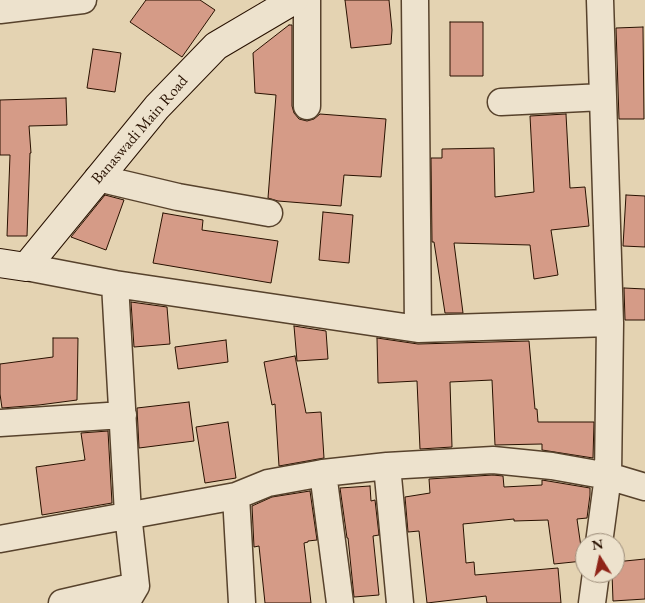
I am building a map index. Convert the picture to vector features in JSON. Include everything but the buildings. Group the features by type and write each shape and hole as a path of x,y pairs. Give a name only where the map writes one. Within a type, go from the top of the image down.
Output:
{"main road":[{"name":"Banaswadi Main Road","path":"13,265 98,178 156,107 216,46 294,0"}],"street":[{"path":"0,10 83,0"},
{"path":"307,0 307,106"},
{"path":"415,0 418,329"},
{"path":"600,0 610,323 608,476 600,533"},
{"path":"501,102 603,97"},
{"path":"98,178 178,197 269,213"},
{"path":"13,265 115,284 418,329 610,323"},
{"path":"62,603 131,595 115,284"},
{"path":"0,423 123,415"},
{"path":"0,539 128,514 236,496 268,483 323,473 387,466 493,460 552,466 608,476 645,487"},
{"path":"387,466 400,603"},
{"path":"323,473 340,603"},
{"path":"236,496 242,603"},
{"path":"592,603 595,583"}]}
